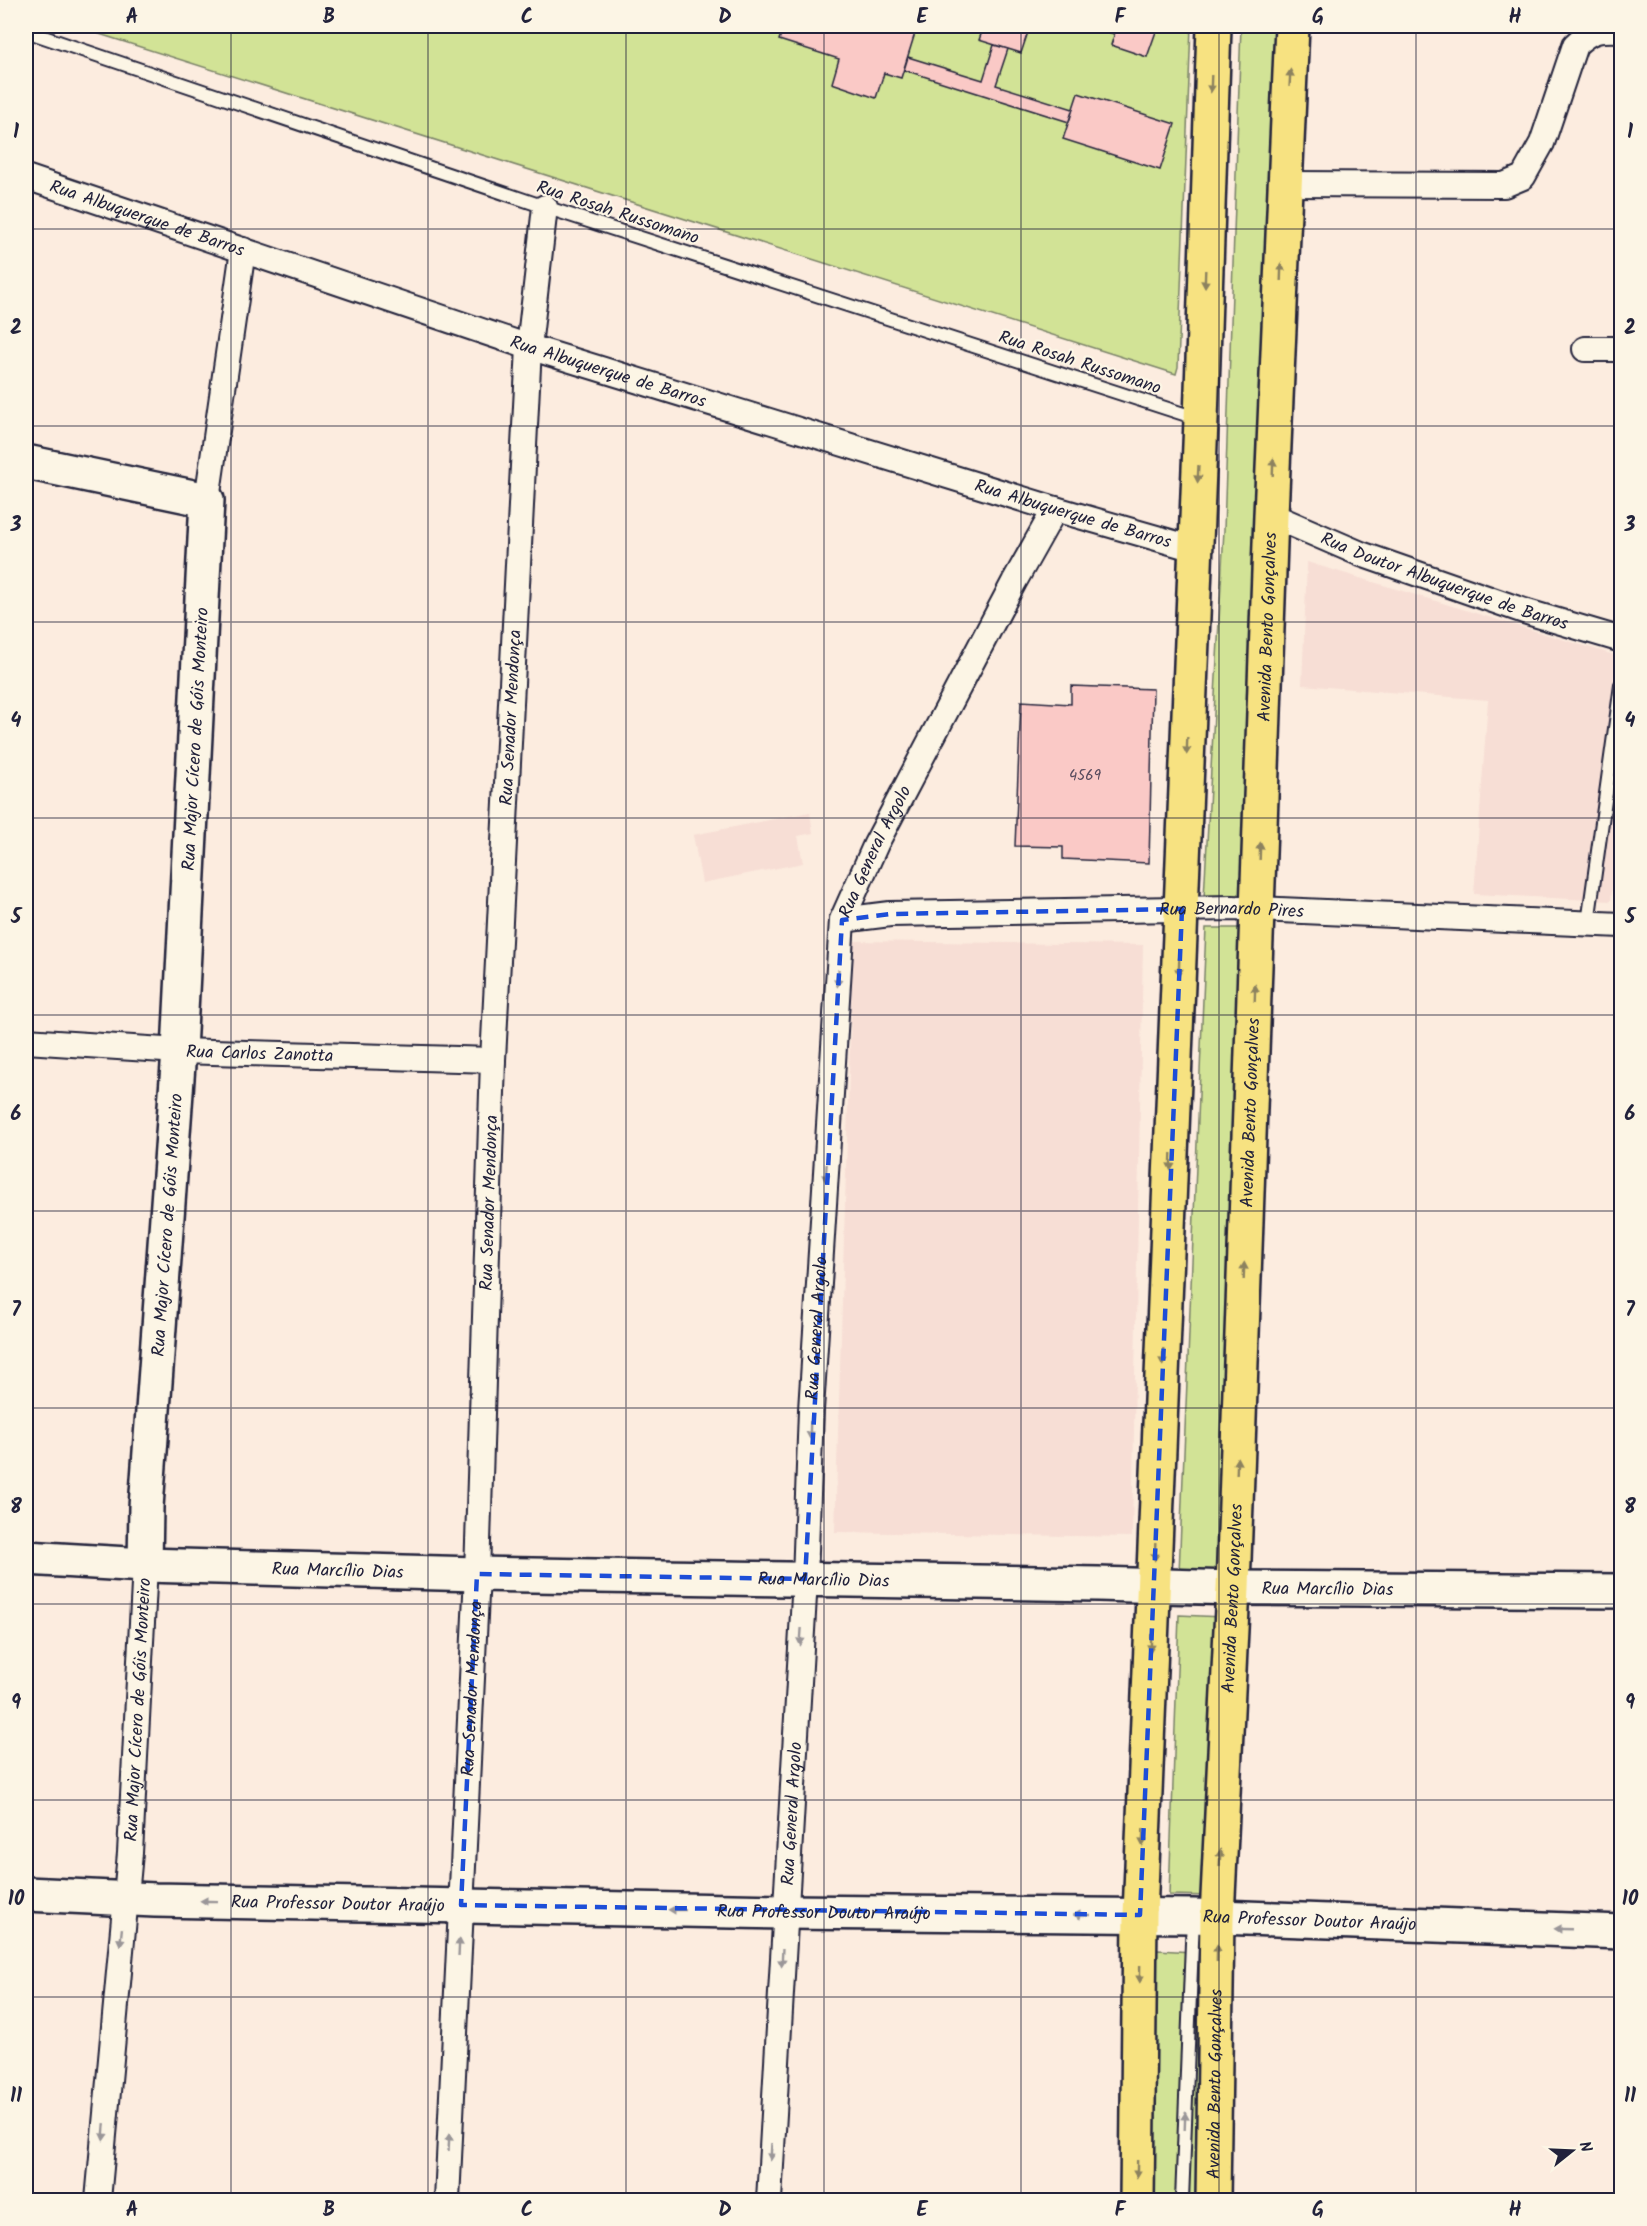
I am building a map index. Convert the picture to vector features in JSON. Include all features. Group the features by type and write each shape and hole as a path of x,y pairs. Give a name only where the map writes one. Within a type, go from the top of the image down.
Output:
{"main road":[{"path":"1137,2200 1140,1915 1182,909 1214,26"},
{"name":"Avenida Bento Gonçalves","path":"1213,2200 1205,1916 1233,1588 1271,515 1292,26"}],"street":[{"path":"1285,184 1504,185 1523,177 1542,143 1575,45 1584,36 1599,29 1622,30"},
{"name":"Rua Albuquerque de Barros","path":"26,177 529,347 1055,509 1195,549"},
{"name":"Rua Senador Mendonça","path":"447,2200 477,1574 493,1060 529,347 545,207"},
{"name":"Rua Major Cícero de Góis Monteiro","path":"98,2200 130,1853 147,1496 179,1051 207,501 243,250"},
{"path":"1585,349 1622,349"},
{"path":"26,462 207,501"},
{"name":"Rua General Argolo","path":"769,2200 805,1579 811,1410 842,920 876,844 1055,509"},
{"name":"Rua Doutor Albuquerque de Barros","path":"1271,515 1361,554 1524,611 1622,640"},
{"name":"Rua Bernardo Pires","path":"842,920 890,914 1258,909 1622,925"},
{"name":"Rua Carlos Zanotta","path":"26,1041 179,1051 493,1060"},
{"name":"Rua Marcílio Dias","path":"26,1558 145,1565 477,1574 1233,1588 1622,1591"},
{"name":"Rua Professor Doutor Araújo","path":"26,1894 155,1900 784,1912 1205,1916 1622,1932"}],"lane":[{"name":"Rua Rosah Russomano","path":"26,31 545,207 1201,420"},
{"path":"1588,923 1621,685"},
{"path":"1182,2200 1205,1916"}],"highlighted area":[{"path":"1182,909 1140,1915 461,1905 477,1574 805,1579 842,920 890,914"}],"shaded area":[{"path":"1307,562 1621,657 1622,791 1611,901 1474,894 1488,700 1302,685"},
{"path":"810,812 813,833 798,836 803,863 702,883 693,835"},
{"path":"853,941 1143,945 1132,1537 835,1532"}],"green space":[{"path":"74,26 1191,26 1176,374"},
{"path":"1241,26 1289,26 1250,898 1204,898 1224,530"},
{"path":"1206,928 1252,928 1225,1573 1179,1573"},
{"path":"1179,1615 1222,1617 1213,1896 1169,1895"},
{"path":"1157,1950 1211,1953 1201,2200 1146,2200"}],"building":[{"path":"784,26 902,26 916,30 901,78 884,73 876,98 832,83 839,59 779,40"},
{"path":"984,26 1030,26 1021,53 979,40"},
{"path":"1090,26 1117,26 1114,34"},
{"path":"1117,26 1158,26 1147,57 1111,45"},
{"path":"994,45 1008,49 996,85 1073,109 1069,122 904,70 908,57 983,80"},
{"path":"1078,93 1175,124 1160,170 1063,139"},
{"path":"1071,686 1153,689 1149,863 1063,859 1063,847 1015,846 1021,701 1071,704"}]}
